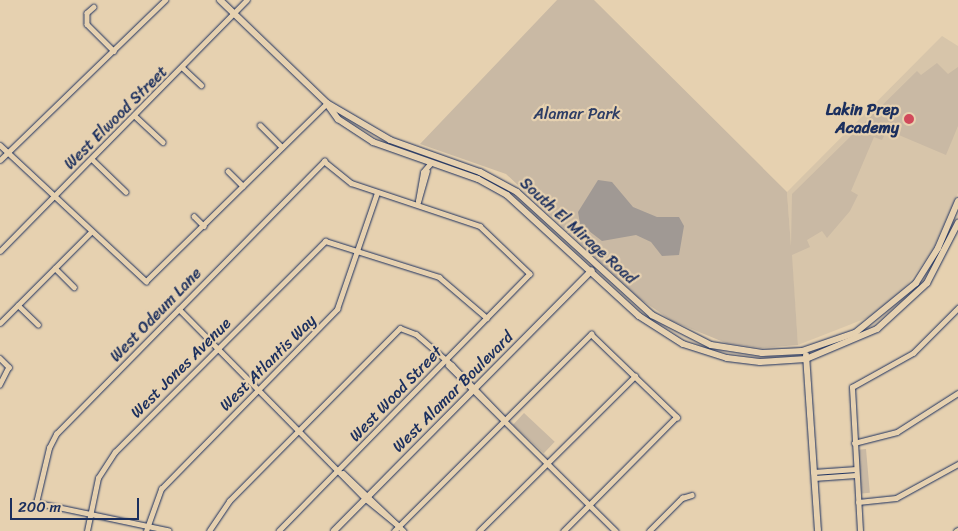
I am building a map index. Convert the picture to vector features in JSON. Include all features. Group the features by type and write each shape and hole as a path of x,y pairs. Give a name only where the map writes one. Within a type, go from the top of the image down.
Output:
{"main road":[{"name":"South El Mirage Road","path":"220,0 327,103 338,119 365,138 430,164 478,179 507,195 639,316 683,344 760,362 806,359 856,341 894,317 927,283 958,223"},
{"name":"South El Mirage Road","path":"327,103 390,140 480,172 517,192 652,315 689,337 745,352 806,350 855,333 898,302 928,266 958,201"},
{"path":"806,350 818,531"}],"street":[{"path":"0,160 164,0"},
{"name":"West Elwood Street","path":"0,251 183,68 247,0"},
{"path":"94,7 87,13 87,24 114,50"},
{"path":"183,68 201,85"},
{"path":"0,145 91,232 146,281 327,103"},
{"path":"135,116 162,142"},
{"path":"260,125 282,147"},
{"path":"92,159 126,192"},
{"name":"West Odeum Lane","path":"90,516 36,503 56,434 324,161 350,183 377,193"},
{"path":"377,193 417,203 416,196 430,164"},
{"path":"228,171 244,186"},
{"name":"West Atlantis Way","path":"146,529 161,489 337,309 377,193"},
{"name":"West Wood Street","path":"279,531 342,471 447,364 487,318 530,274 480,226 417,203"},
{"path":"194,216 204,226"},
{"path":"0,323 91,232"},
{"name":"West Jones Avenue","path":"87,531 103,467 325,241 358,251"},
{"path":"358,251 445,279 487,318"},
{"path":"55,268 74,286"},
{"name":"West Alamar Boulevard","path":"334,531 591,271"},
{"path":"18,305 38,324"},
{"path":"860,531 852,387 913,353 958,308"},
{"path":"179,309 404,531"},
{"path":"209,531 229,501 400,328 416,334 475,390 616,531"},
{"path":"394,531 591,334 677,417 564,531"},
{"path":"0,358 8,367 0,385"},
{"path":"480,531 635,376"},
{"path":"854,443 897,432 958,393"},
{"path":"858,502 896,498 958,464"},
{"path":"814,475 856,472"},
{"path":"649,531 682,498 692,495"},
{"path":"90,516 146,529 169,531"}],"shaded area":[{"name":"Lakin Prep Academy","path":"942,36 958,46 958,193 932,251 898,297 877,314 798,345 787,192"},
{"path":"598,180 612,182 633,207 657,217 679,217 684,226 679,255 662,256 651,242 636,235 602,241 580,224 578,212"}],"green space":[{"name":"Alamar Park","path":"557,0 594,0 787,192 791,246 792,194 917,71 921,75 937,63 948,74 958,67 958,126 946,155 887,130 882,140 874,137 851,191 858,195 850,211 827,238 822,231 807,240 810,247 792,255 798,345 761,348 726,343 672,321 639,298 506,174 420,144"},
{"path":"524,413 555,442 544,453 513,425"},
{"path":"866,449 870,493 862,494 858,450"}],"place":[{"name":"Lakin Prep Academy","path":"909,119"}]}
